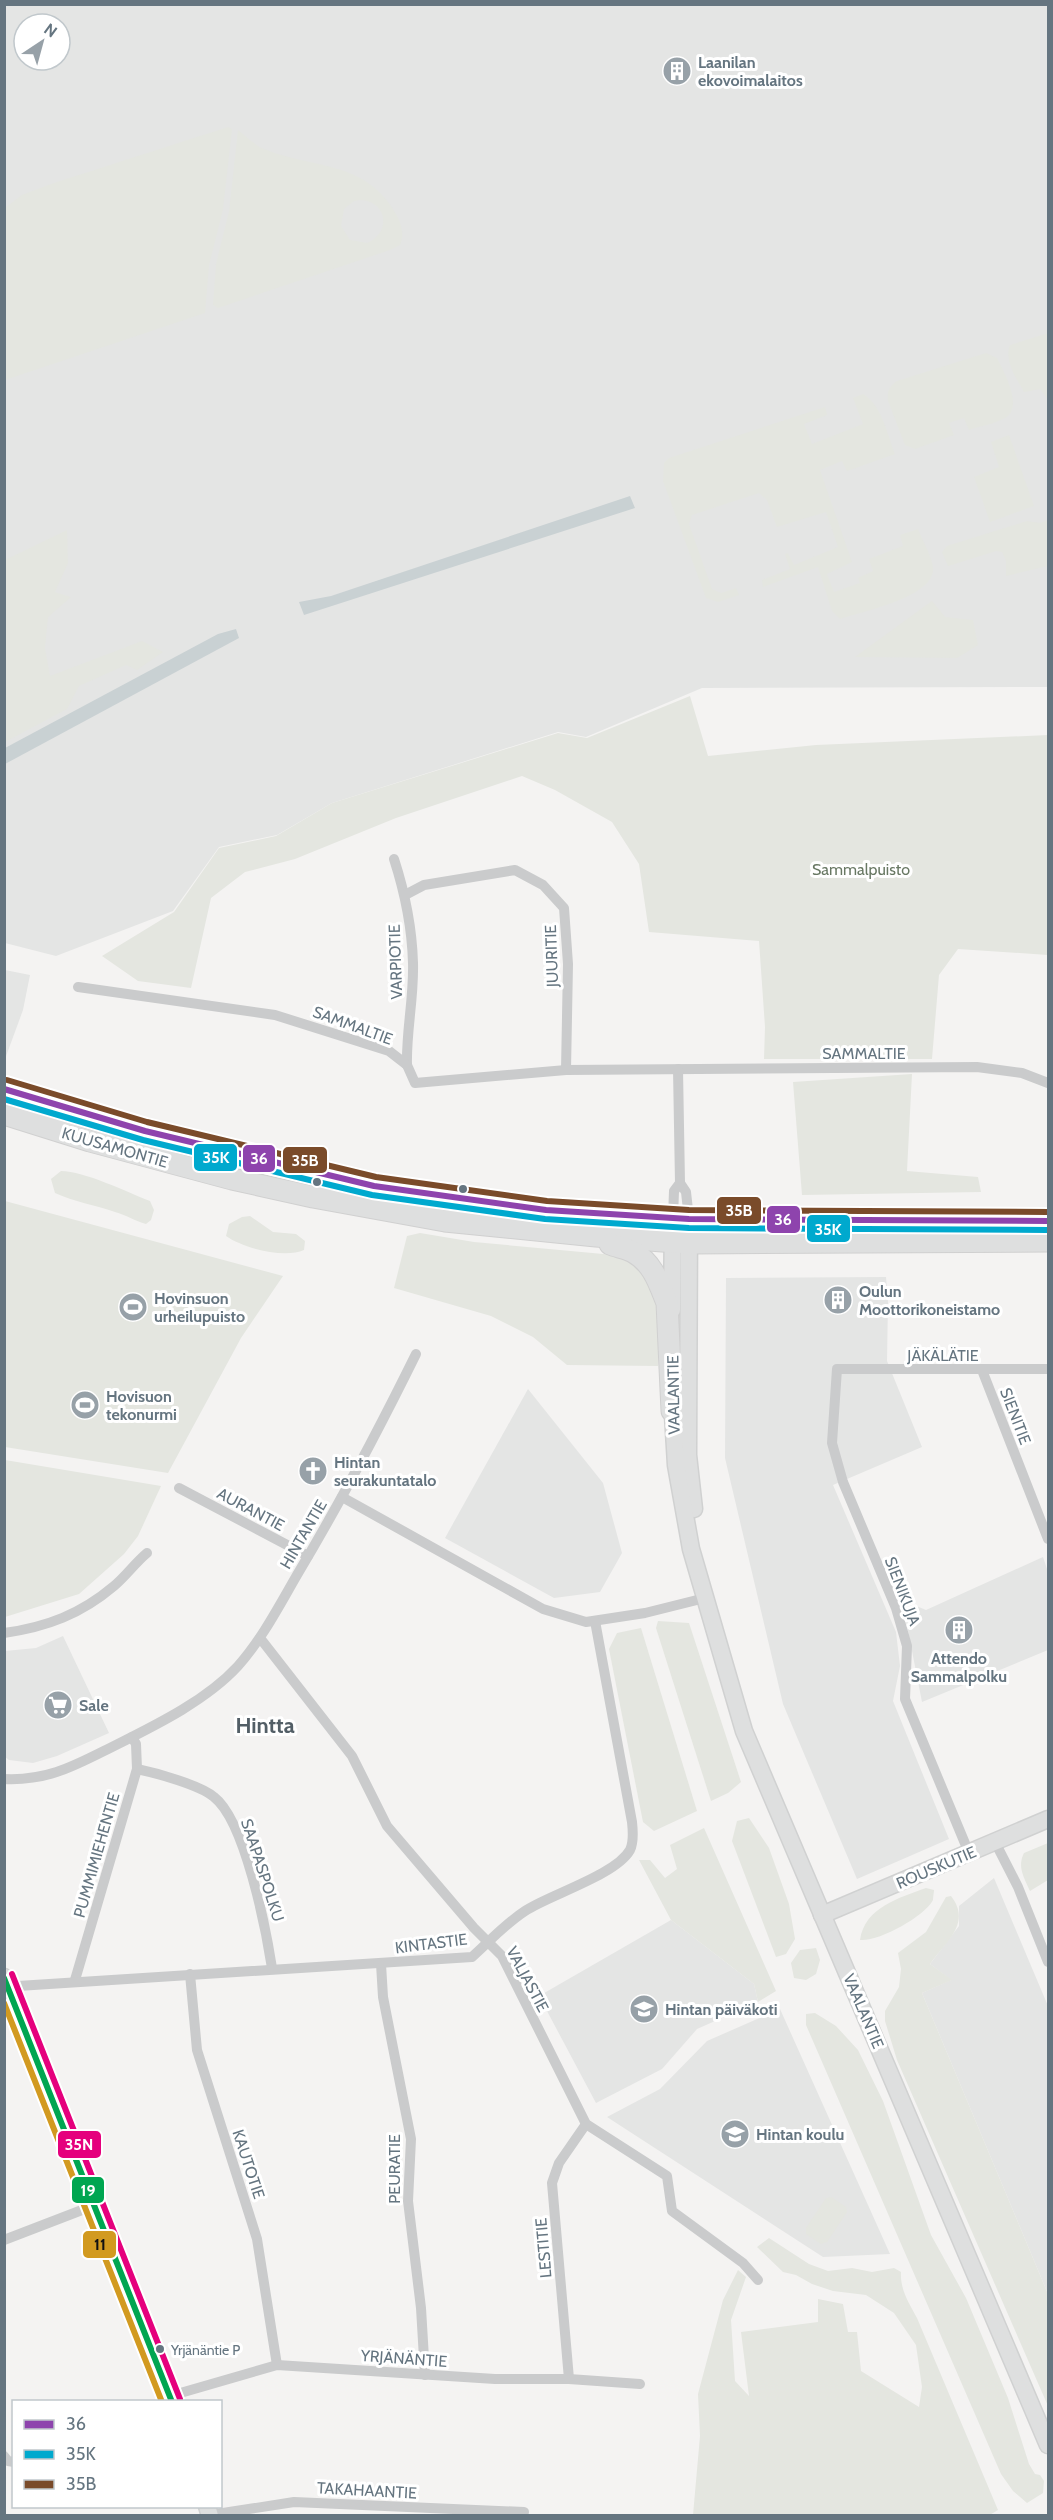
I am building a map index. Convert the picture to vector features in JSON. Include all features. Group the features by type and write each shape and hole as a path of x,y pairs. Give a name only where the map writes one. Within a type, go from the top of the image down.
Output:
{"highway":[{"name":"KUUSAMONTIE","path":"4,1089 145,1131 374,1186 546,1210 681,1219 1048,1221"},
{"name":"KUUSAMONTIE","path":"4,1114 232,1179 313,1197 445,1221 681,1242 1048,1241"},
{"path":"596,1236 631,1251 643,1259 654,1272 667,1303 672,1411"}],"street":[{"name":"VARPIOTIE","path":"394,859 405,895 413,965 407,1065"},
{"name":"JUURITIE","path":"405,895 423,885 515,870 543,885 564,908 568,964 566,1070"},
{"name":"SAMMALTIE","path":"78,987 275,1015 389,1052 407,1065 415,1083 566,1070 977,1067 1022,1073 1048,1083"},
{"path":"678,1069 680,1183 686,1192 681,1219"},
{"path":"680,1183 674,1191 681,1219"},
{"name":"VAALANTIE","path":"681,1219 688,1455 698,1543 698,1570"},
{"name":"VAALANTIE","path":"681,1242 672,1411 676,1465 691,1549 744,1731 1048,2445"},
{"path":"342,1497 416,1354"},
{"name":"JÄKÄLÄTIE","path":"837,1369 1048,1369"},
{"name":"SIENIKUJA","path":"837,1369 832,1443 843,1482 896,1608 907,1646 905,1699 969,1853"},
{"name":"SIENITIE","path":"982,1370 1048,1539"},
{"name":"AURANTIE","path":"179,1488 308,1556"},
{"name":"HINTANTIE","path":"4,1779 30,1780 64,1771 132,1737 210,1692 238,1666 260,1638 342,1497 543,1609 578,1620 595,1622 645,1613 705,1598"},
{"path":"4,1633 48,1625 90,1605 116,1585 147,1553"},
{"name":"KINTASTIE","path":"5,1982 18,1986 75,1980 472,1957 502,1927 527,1910 569,1891 618,1862 630,1850 633,1822 595,1622"},
{"name":"VALJASTIE","path":"260,1638 352,1756 387,1826 474,1928 502,1956 586,2124"},
{"name":"PUMMIMIEHENTIE","path":"75,1980 137,1768 136,1744 132,1737"},
{"name":"SAAPASPOLKU","path":"137,1768 164,1776 213,1796 226,1809 237,1830 264,1917 272,1968"},
{"name":"ROUSKUTIE","path":"822,1914 1048,1819"},
{"path":"995,1842 1018,1887 1048,1962"},
{"name":"PEURATIE","path":"381,1964 383,1997 411,2139 408,2201 421,2308 425,2375"},
{"name":"KAUTOTIE","path":"190,1974 197,2050 257,2239 277,2365"},
{"path":"5,1982 171,2399"},
{"path":"586,2124 667,2176 672,2211 743,2263 758,2280"},
{"name":"LESTITIE","path":"569,2379 552,2183 559,2163 586,2124"},
{"path":"4,2240 95,2205"},
{"name":"YRJÄNÄNTIE","path":"171,2399 277,2365 495,2379 569,2379 639,2384"},
{"name":"TAKAHAANTIE","path":"210,2515 294,2502 524,2512"}],"shaded area":[{"path":"4,5 1048,5 1048,687 702,688 586,737 558,732 332,803 277,835 219,847 173,911 56,956 5,943"},
{"path":"630,496 635,508 304,615 299,602 331,596"},
{"path":"236,629 239,638 5,764 5,748 218,634"},
{"path":"5,970 30,975 23,1010 5,1059"},
{"path":"886,1277 887,1361 922,1447 833,1485 896,1632 900,1666 893,1701 949,1839 857,1879 783,1704 725,1458 726,1278"},
{"path":"528,1389 603,1483 622,1553 600,1592 554,1598 445,1538"},
{"path":"1043,1557 1048,1572 1048,1650 922,1702 902,1600 926,1610"},
{"path":"63,1636 109,1733 57,1756 33,1763 9,1760 4,1756 5,1651 36,1648"},
{"path":"994,1878 1048,2006 1048,2294 922,1993 951,1980 930,1964 959,1926 959,1906"},
{"name":"Hintan päiväkoti","path":"671,1920 754,1984 758,2002 697,2029 662,2069 596,2103 539,1996"},
{"name":"Hintan koulu","path":"780,2009 890,2254 823,2257 607,2117 660,2089 707,2041"}],"green space":[{"path":"228,127 232,129 223,209 209,265 205,313 5,380 5,208 22,195 51,184"},
{"path":"238,130 264,149 337,169 370,184 384,197 396,214 401,225 402,237 400,245 390,250 218,308 213,305 216,264 229,212","holes":["354,201 370,202 381,212 383,226 380,232 367,243 350,240 341,226 344,209"]},
{"path":"1048,333 1048,400 1040,389 1024,392 1012,369 1009,351 1010,345"},
{"path":"986,353 997,358 1008,380 1013,398 1010,413 1001,420 969,430 964,418 949,423 954,435 915,449 905,445 888,401 888,392 892,385 897,381"},
{"path":"863,394 875,405 895,454 847,471 842,461 820,470 852,562 827,574 834,592 860,583 858,578 873,571 869,559 903,546 900,535 918,529 932,563 931,578 911,595 840,619 832,611 818,567 763,587 762,580 790,569 785,554 788,553 794,565 838,547 826,512 777,527 767,500 759,493 692,515 689,524 712,589 721,593 736,588 739,595 718,602 706,598 663,481 664,463 669,458 825,407 827,415 804,424 812,444 863,424 853,398"},
{"path":"1009,435 1034,506 990,522 974,477 999,467 991,442"},
{"path":"1048,520 1048,566 1006,576 1006,561 1002,552 996,551 948,566 942,552 947,546 1027,521 1040,523"},
{"path":"67,530 68,563 55,592 71,597 48,617 45,648 50,676 142,641 163,652 137,670 126,665 79,686 67,709 5,742 5,560"},
{"path":"932,601 945,617 973,620 978,645 957,658 855,657"},
{"name":"Sammalpuisto","path":"690,696 708,756 816,745 1048,735 1048,955 958,949 939,975 932,1059 764,1059 765,1027 759,941 649,932 639,864 612,822 555,790 522,776 396,818 295,859 245,872 211,898 191,988 138,981 102,956 174,912 219,848 276,836 332,803 558,733 587,738"},
{"path":"912,1074 907,1171 978,1177 981,1192 802,1195 793,1082"},
{"path":"61,1171 93,1178 150,1201 154,1210 151,1220 146,1224 55,1193 51,1179"},
{"name":"Hovinsuon urheilupuisto","path":"5,1201 283,1276 241,1338 168,1473 5,1447"},
{"path":"250,1216 273,1232 296,1234 305,1241 304,1250 275,1253 243,1245 226,1236 229,1224 242,1217"},
{"path":"420,1233 474,1242 625,1256 643,1268 659,1300 658,1366 567,1365 533,1337 491,1316 394,1288 407,1236"},
{"path":"4,1460 161,1486 138,1536 124,1554 79,1594 5,1617"},
{"path":"658,1621 689,1623 741,1782 728,1793 711,1801 656,1628"},
{"path":"641,1628 697,1811 654,1831 643,1822 609,1649 617,1633"},
{"path":"749,1818 769,1848 789,1904 795,1939 786,1954 776,1957 732,1841 737,1821"},
{"path":"704,1828 776,1991 758,2002 754,1984 671,1920 639,1860 650,1860 665,1878 677,1869 670,1845"},
{"path":"1048,1843 1048,1880 1030,1891 1022,1872 1022,1858 1024,1853"},
{"path":"926,1888 934,1890 933,1900 920,1914 889,1933 868,1940 860,1940 863,1929 876,1912 895,1900"},
{"path":"951,1896 957,1906 958,1924 949,1940 930,1964 952,1980 922,1993 1048,2294 1048,2406 897,2060 885,2021 885,2011 899,1987 901,1969 898,1953 926,1932 946,1897"},
{"path":"816,1948 820,1960 816,1974 806,1980 794,1978 791,1963 800,1950"},
{"path":"815,2013 836,2026 858,2050 883,2101 931,2235 966,2298 1008,2398 1029,2464 1035,2474 1040,2475 1044,2481 1043,2493 1027,2503 1013,2491 1001,2474 806,2025 806,2014"},
{"path":"831,2197 846,2207 847,2212 827,2242 821,2244 806,2234 806,2228 826,2198"},
{"path":"769,2238 809,2264 828,2271 852,2268 872,2272 894,2268 901,2272 906,2296 998,2510 988,2516 693,2515 700,2436 698,2394 723,2300 738,2270 746,2277 731,2320 735,2381 749,2396 741,2332 818,2322 818,2299 843,2304 848,2332 857,2332 861,2371 919,2407 922,2387 916,2345 894,2313 866,2295 833,2291 812,2284 796,2275 783,2272 757,2247"}],"transit line":[{"name":"35B","path":"7,1080 147,1122 376,1177 547,1201 689,1210 1048,1212"},
{"name":"36","path":"4,1089 145,1131 374,1186 546,1210 689,1219 1048,1221"},
{"name":"35K","path":"4,1099 143,1140 372,1195 545,1219 689,1228 1048,1230"},
{"name":"35N","path":"12,1974 180,2399"},
{"name":"19","path":"4,1978 171,2400"},
{"name":"11","path":"4,2003 161,2400"}],"place":[{"name":"Laanilan ekovoimalaitos","path":"677,71"},
{"name":"Oulun Moottorikoneistamo","path":"838,1300"},
{"name":"Hovinsuon urheilupuisto","path":"133,1307"},
{"name":"Hovisuon tekonurmi","path":"85,1405"},
{"name":"Hintan seurakuntatalo","path":"313,1471"},
{"name":"Attendo Sammalpolku","path":"959,1630"},
{"name":"Sale","path":"58,1705"},
{"name":"Hintan päiväkoti","path":"644,2009"},
{"name":"Hintan koulu","path":"735,2134"},
{"name":"Yrjänäntie P","path":"160,2349"}],"district":[{"name":"Hintta","path":"265,1725"}]}
